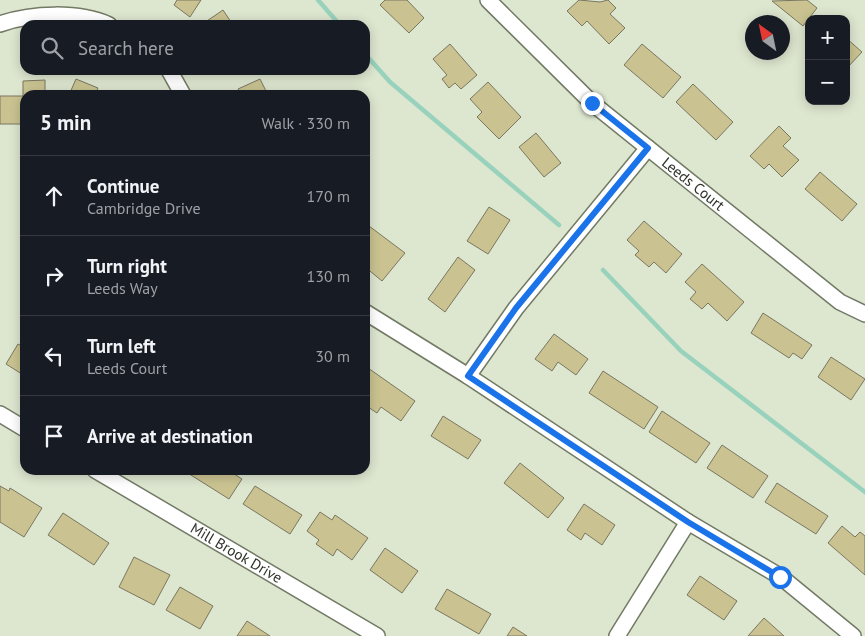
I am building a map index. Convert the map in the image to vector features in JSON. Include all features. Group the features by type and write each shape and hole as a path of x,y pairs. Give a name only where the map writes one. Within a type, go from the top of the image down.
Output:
{"street":[{"name":"Leeds Court","path":"488,0 592,103 840,302 865,314"},
{"path":"0,24 13,19 71,15 98,20"},
{"path":"172,75 180,90"},
{"path":"468,376 516,308 648,148"},
{"path":"370,315 468,376 688,522 780,577 853,636"},
{"path":"0,414 20,426"},
{"name":"Mill Brook Drive","path":"103,475 377,636"},
{"path":"617,636 688,522"}],"building":[{"path":"177,0 201,0 190,17 174,5"},
{"path":"385,0 407,0 424,18 409,33 380,5"},
{"path":"579,0 600,2 608,0 616,8 610,14 625,28 609,44 587,21 582,26 567,11"},
{"path":"807,0 817,8 812,15 805,15 805,23 803,26 772,1"},
{"path":"223,10 230,20 208,20"},
{"path":"850,42 862,52 850,65"},
{"path":"450,44 477,75 461,89 455,83 449,88 442,79 447,75 433,59"},
{"path":"642,44 681,77 663,98 624,65"},
{"path":"76,79 98,88 97,90 71,90"},
{"path":"260,79 266,90 238,90"},
{"path":"45,80 45,90 23,90 23,81"},
{"path":"488,82 521,117 499,139 477,117 482,112 470,99"},
{"path":"693,84 733,122 716,140 676,102"},
{"path":"0,96 20,96 20,124 0,124"},
{"path":"779,126 791,138 783,146 799,160 782,177 769,164 764,169 750,156"},
{"path":"536,133 561,163 544,177 519,147"},
{"path":"820,172 857,204 842,221 805,189"},
{"path":"489,207 510,220 488,254 467,241"},
{"path":"644,221 682,254 666,273 654,262 649,267 635,255 639,251 627,240"},
{"path":"370,227 405,253 382,281 370,271"},
{"path":"458,257 475,270 445,312 428,299"},
{"path":"702,264 744,302 727,321 708,303 702,309 690,299 696,292 685,282"},
{"path":"763,313 812,345 802,359 793,353 789,358 751,333"},
{"path":"554,334 588,359 576,375 558,362 552,371 535,359"},
{"path":"18,344 20,345 20,373 6,364"},
{"path":"831,357 865,379 851,400 818,377"},
{"path":"370,369 415,401 401,421 381,407 377,413 370,408"},
{"path":"603,371 658,407 644,429 589,393"},
{"path":"662,411 710,443 696,463 649,432"},
{"path":"443,416 481,440 468,459 431,436"},
{"path":"722,445 768,476 753,498 707,468"},
{"path":"520,463 564,498 548,518 504,483"},
{"path":"191,475 236,475 242,479 229,499"},
{"path":"777,483 828,516 816,534 765,502"},
{"path":"0,486 9,491 10,488 42,508 24,537 0,522"},
{"path":"255,486 302,515 290,534 243,504"},
{"path":"584,504 615,525 602,545 585,533 581,540 567,530"},
{"path":"320,512 332,520 335,515 368,538 352,560 337,549 333,556 316,544 319,540 307,531"},
{"path":"63,513 109,543 94,565 48,535"},
{"path":"842,526 855,537 860,532 865,536 865,575 828,543"},
{"path":"385,548 418,571 402,593 370,570"},
{"path":"134,557 170,575 154,605 119,587"},
{"path":"700,576 737,601 724,620 687,595"},
{"path":"180,587 213,606 200,629 166,610"},
{"path":"447,589 491,614 479,634 435,609"},
{"path":"764,618 784,636 748,636"},
{"path":"247,621 270,636 237,636"},
{"path":"513,627 527,636 507,636"}],"waterway":[{"path":"318,0 336,20"},
{"path":"370,60 390,82 559,225"},
{"path":"603,270 681,351 865,492"}],"route":[{"path":"592,103 648,148 516,308 468,376 688,522 780,577"}]}
